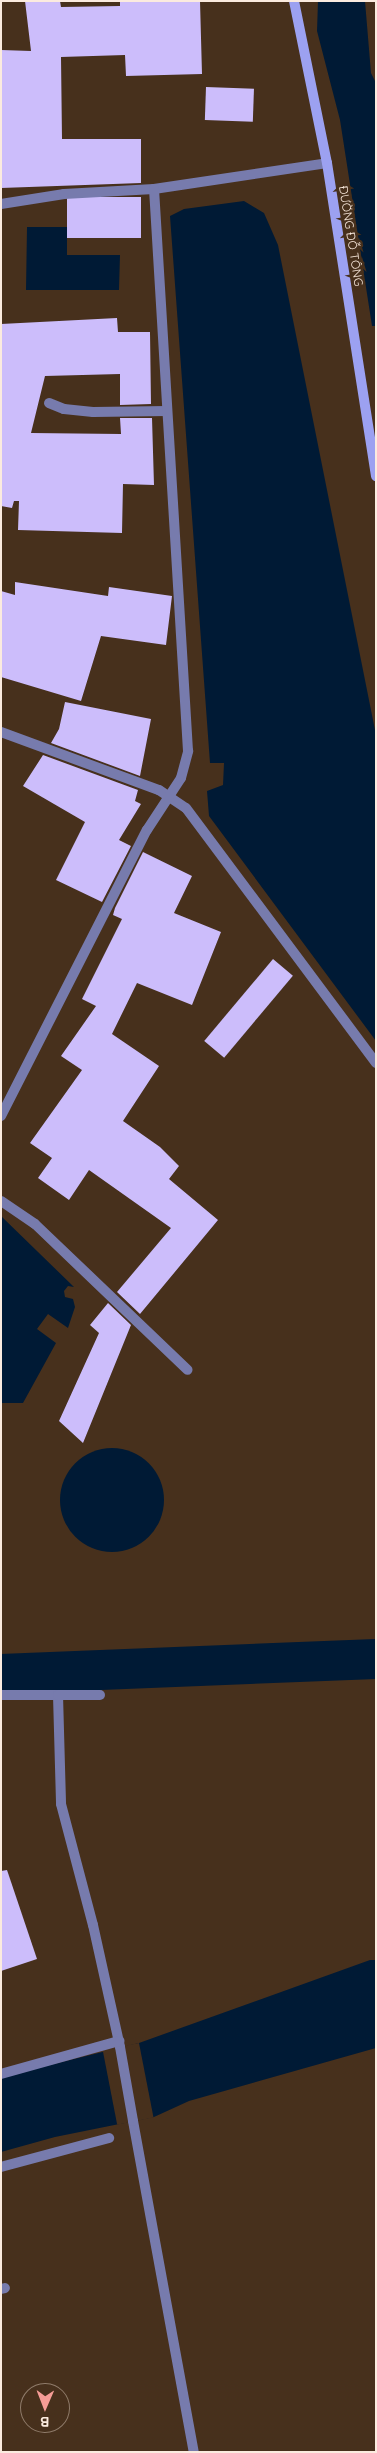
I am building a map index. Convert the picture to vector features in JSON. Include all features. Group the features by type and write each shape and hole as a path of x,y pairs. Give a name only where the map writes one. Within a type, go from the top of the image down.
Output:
{"main road":[{"name":"ĐƯỜNG ĐỖ TÔNG","path":"294,1 327,163 376,476"}],"street":[{"path":"1,204 64,194 154,189 327,163"},
{"path":"1,1116 147,830 181,778 188,750 154,189"},
{"path":"49,404 64,409 92,412 167,411"},
{"path":"1,732 66,754 159,790 186,808 376,1063"},
{"path":"1,1202 35,1224 188,1370"},
{"path":"58,1694 61,1804 119,2044 194,2452"},
{"path":"1,1695 100,1695"},
{"path":"1,2074 119,2044"},
{"path":"1,2167 109,2138"}],"water":[{"path":"318,1 365,1 371,73 376,83 376,326 372,326 340,120 317,31"},
{"path":"244,201 264,213 278,245 376,735 376,1041 209,816 207,791 223,785 224,763 210,763 170,216 184,209"},
{"path":"27,227 67,227 67,255 120,255 119,290 26,290"},
{"path":"1,1216 74,1287 68,1286 64,1291 65,1297 73,1299 75,1307 68,1328 48,1314 37,1329 56,1343 23,1403 1,1403"},
{"path":"112,1448 132,1452 149,1463 160,1480 164,1500 160,1520 149,1537 132,1548 112,1552 92,1548 75,1537 64,1520 60,1500 64,1480 75,1463 92,1452"},
{"path":"370,1960 376,1960 376,2048 189,2101 154,2117 55,2137 1,2152 1,2077 139,2043"}],"pier":[{"path":"139,2043 154,2118 117,2125 103,2050"}],"building":[{"path":"25,1 60,1 61,7 120,6 120,1 200,1 202,74 126,76 125,55 61,57 62,139 141,139 141,183 1,188 1,50 31,51"},
{"path":"206,87 254,89 253,122 205,120"},
{"path":"67,197 141,197 141,238 67,238"},
{"path":"117,318 118,332 150,332 151,404 120,405 120,374 45,376 31,433 121,434 120,418 152,418 154,485 123,484 122,533 18,530 19,501 14,501 12,508 1,506 1,324"},
{"path":"15,582 108,596 109,587 172,596 166,645 101,636 81,701 1,677 1,591 15,595"},
{"path":"65,702 151,719 140,776 51,743 59,729"},
{"path":"43,755 138,790 135,801 141,804 119,840 131,846 102,902 56,880 85,822 23,786"},
{"path":"143,852 192,876 174,913 221,932 192,1005 137,983 112,1034 159,1066 123,1121 160,1147 179,1166 169,1179 218,1220 140,1314 117,1292 171,1228 89,1170 69,1200 38,1178 52,1158 30,1143 82,1070 61,1056 96,1006 82,999 122,919 113,915 115,908"},
{"path":"273,959 293,976 224,1058 204,1041"},
{"path":"108,1303 131,1325 83,1443 59,1421 99,1333 90,1325"},
{"path":"7,1870 37,1959 1,1971 1,1871"}],"waterway":[{"path":"1,1674 376,1659"}]}
